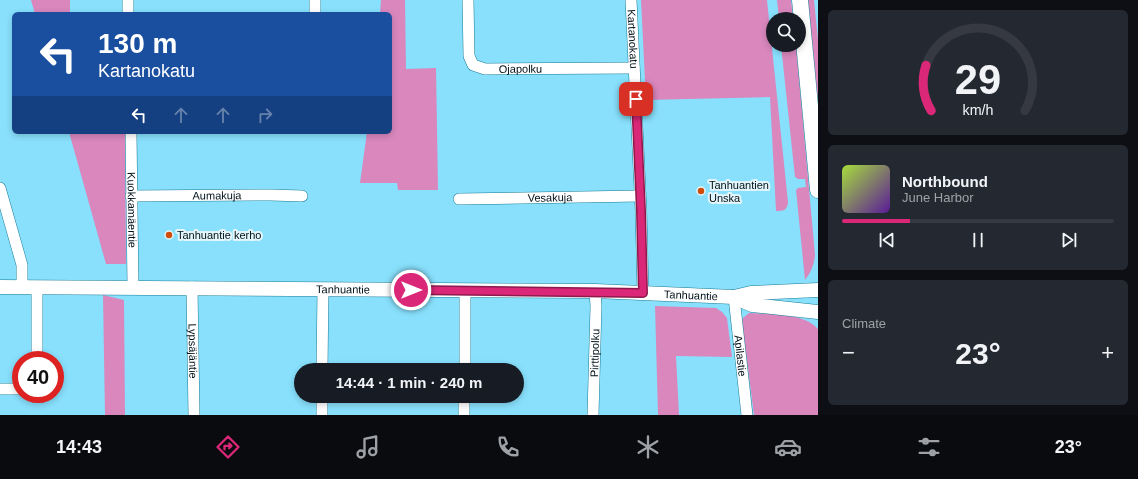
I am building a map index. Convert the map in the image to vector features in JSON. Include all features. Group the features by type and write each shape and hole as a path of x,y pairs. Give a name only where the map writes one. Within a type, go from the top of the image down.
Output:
{"main road":[{"path":"800,0 818,190"}],"street":[{"path":"128,0 128,12"},
{"path":"315,0 315,12"},
{"name":"Ojapolku","path":"468,0 469,56 473,65 485,69 634,68"},
{"name":"Kartanokatu","path":"631,0 643,293"},
{"name":"Kuokkamäentie","path":"130,134 133,287"},
{"path":"0,188 22,265 22,287"},
{"name":"Aumakuja","path":"132,196 302,196"},
{"name":"Vesakuja","path":"459,199 640,196"},
{"name":"Tanhuantie","path":"0,287 595,291 734,297 751,293 818,290"},
{"path":"37,287 37,351"},
{"name":"Lypsäjäntie","path":"192,288 194,415"},
{"path":"322,289 322,363"},
{"path":"464,363 465,290"},
{"name":"Pirttipolku","path":"593,415 596,306 595,291"},
{"name":"Tanhuantie","path":"734,297 752,305 818,312"},
{"name":"Apilastie","path":"734,297 747,415"},
{"path":"0,389 12,389"},
{"path":"322,403 322,415"},
{"path":"464,403 464,415"}],"shaded area":[{"path":"31,0 70,0 70,12 34,12"},
{"path":"381,0 405,0 406,69 436,68 438,190 398,190 397,183 360,183 367,134 392,134 392,12 380,12"},
{"path":"641,0 767,0 768,12 766,12 766,52 772,52 788,202 787,207 784,210 776,211 770,97 646,100"},
{"path":"777,0 791,0 792,12 778,12"},
{"path":"807,0 814,0 818,40 818,101 815,87"},
{"path":"782,52 797,52 815,255 812,268 805,280 796,190 798,188 806,187 805,179 798,179 795,177"},
{"path":"70,134 125,134 126,264 106,264"},
{"path":"103,295 124,300 125,415 105,415"},
{"path":"655,306 716,308 727,318 732,357 676,356 679,415 658,415"},
{"path":"749,313 776,314 795,317 812,324 818,329 818,415 754,415 742,322 743,318"}],"place":[{"name":"Tanhuantien Unska","path":"701,191"},
{"name":"Tanhuantie kerho","path":"169,235"}],"route":[{"path":"411,290 595,291 643,293 636,99"}]}
